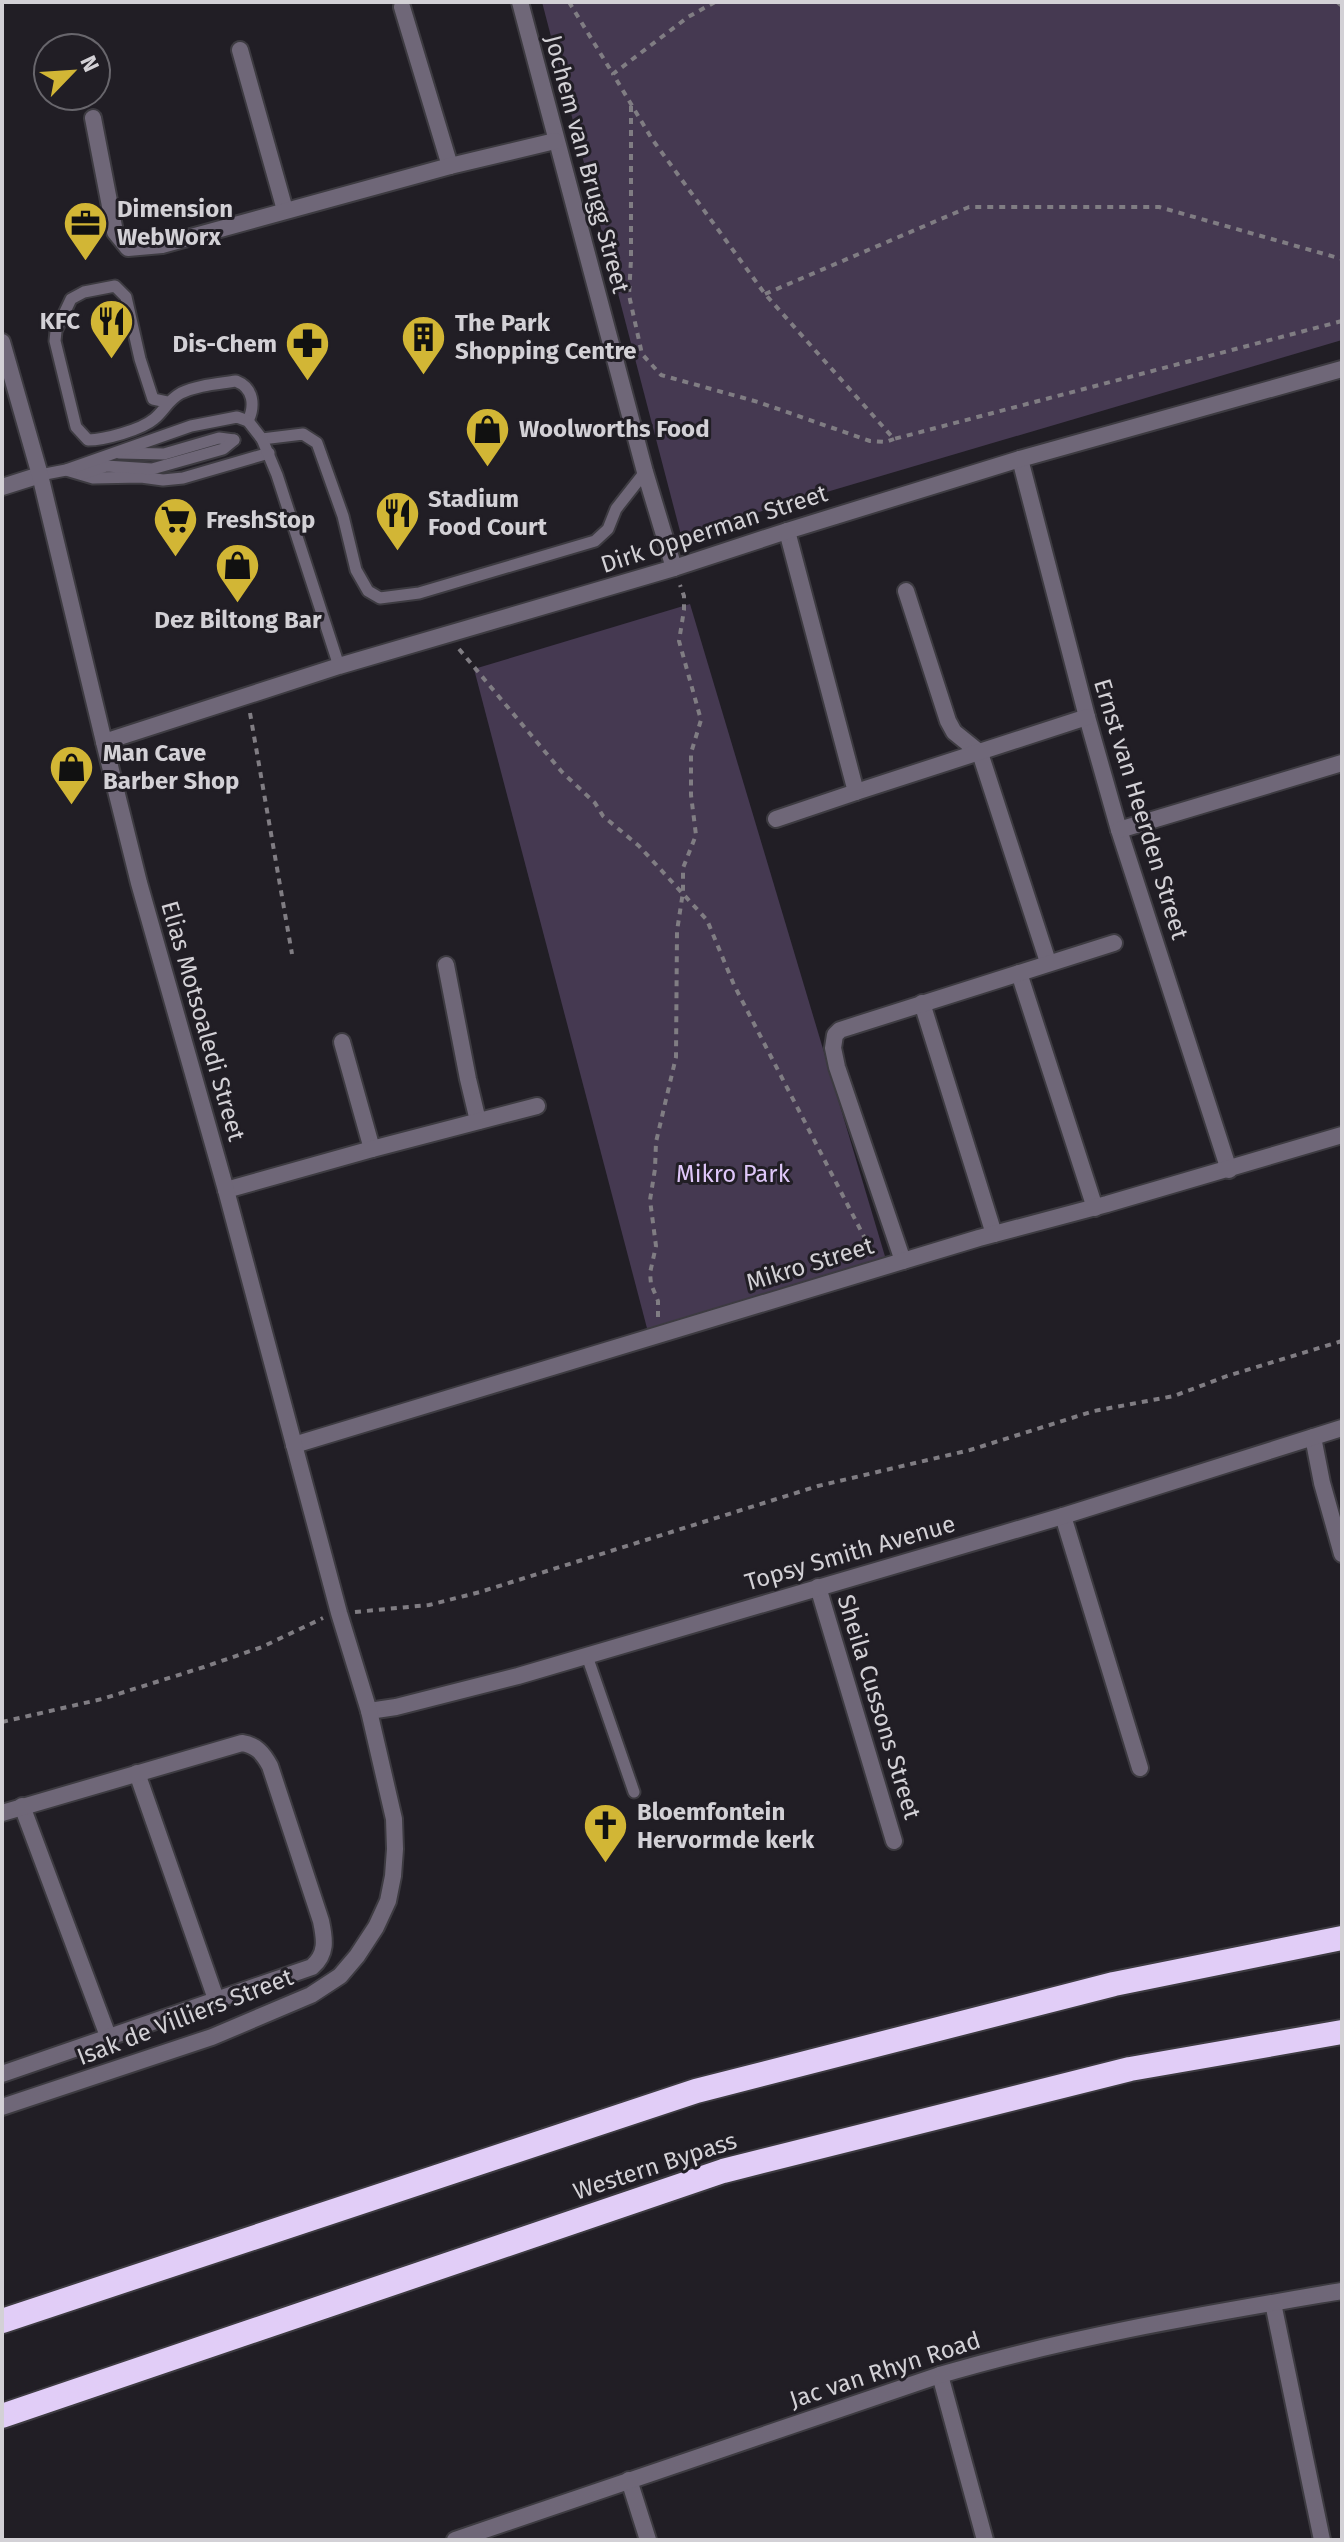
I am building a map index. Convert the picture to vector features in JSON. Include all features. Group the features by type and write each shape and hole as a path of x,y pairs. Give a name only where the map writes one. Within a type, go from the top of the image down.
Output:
{"highway":[{"path":"2,2321 696,2091 1114,1984 1342,1938"},
{"name":"Western Bypass","path":"2,2416 723,2171 1130,2069 1342,2032"}],"street":[{"name":"Jochem van Brugg Street","path":"520,2 645,472 674,568"},
{"path":"402,7 450,166"},
{"path":"240,50 285,210"},
{"path":"93,118 115,232 128,248 162,245 450,166 555,141"},
{"name":"Elias Motsoaledi Street","path":"2,342 40,475 139,883 226,1190 339,1613 369,1711"},
{"name":"Dirk Opperman Street","path":"104,742 339,666 674,568 1020,459 1342,369"},
{"name":"Ernst van Heerden Street","path":"1020,459 1119,830 1229,1170"},
{"path":"2,487 40,475"},
{"path":"787,531 856,792"},
{"path":"906,591 948,721 954,732 980,753 1048,962"},
{"path":"776,819 1087,717"},
{"path":"1119,830 1342,763"},
{"path":"903,1261 837,1067 833,1039 840,1030 1114,943"},
{"path":"446,965 478,1121"},
{"path":"1019,973 1095,1208"},
{"path":"922,1003 994,1234"},
{"path":"342,1042 372,1149"},
{"path":"226,1190 537,1106"},
{"name":"Mikro Street","path":"294,1445 994,1234 1229,1170 1342,1135"},
{"name":"Topsy Smith Avenue","path":"369,1711 396,1707 587,1656 1063,1516 1342,1428"},
{"path":"1313,1437 1342,1554"},
{"path":"1063,1516 1140,1768"},
{"name":"Sheila Cussons Street","path":"818,1587 894,1841"},
{"name":"Isak de Villiers Street","path":"2,2107 212,2037 311,1995 340,1976 376,1927 388,1901 393,1876 394,1819 369,1711"},
{"path":"2,1813 242,1743 252,1745 270,1766 321,1921 324,1943 323,1955 312,1967 2,2074"},
{"path":"137,1773 216,1999"},
{"path":"22,1806 108,2036"},
{"name":"Jac van Rhyn Road","path":"455,2540 940,2375 1019,2352 1141,2326 1342,2291"},
{"path":"1273,2303 1322,2540"},
{"path":"940,2375 985,2540"},
{"path":"629,2480 648,2540"}],"lane":[{"path":"167,402 153,399 122,291 115,286 84,292 71,299 56,331 55,341 76,427 88,440 143,426 154,419 167,402 192,388 236,381 243,383 252,398 253,407 248,421"},
{"path":"40,475 66,470 159,436 216,420 237,417 248,421 269,453 339,666"},
{"path":"262,439 303,434 317,443 343,516 356,570 368,591 380,598 419,593 595,541 608,529 616,509 645,472"},
{"path":"66,470 82,474 106,466 152,469 223,449 234,440 219,438 164,454 114,453"},
{"path":"66,470 93,478 163,480 183,478 269,453"},
{"path":"587,1656 634,1792"}],"path":[{"path":"569,2 652,139 765,294 894,439"},
{"path":"613,74 688,17 715,2"},
{"path":"631,104 629,295 642,354 661,375 758,402 870,441 886,442 1342,321"},
{"path":"765,294 969,207 1159,207 1342,259"},
{"path":"661,1335 658,1301 650,1273 656,1246 650,1200 656,1142 676,1057 677,931 683,868 696,835 691,795 691,753 701,720 679,641 684,596 674,568"},
{"path":"447,635 562,772 595,803 603,816 639,846 707,920 734,985 880,1268"},
{"path":"250,718 292,954"},
{"path":"2,1722 102,1699 204,1667 262,1647 339,1613 429,1605 480,1592 818,1486 970,1450 1094,1411 1174,1396 1227,1376 1342,1341"}],"green space":[{"path":"542,2 1342,2 1342,340 681,535"},
{"name":"Mikro Park","path":"690,604 887,1263 648,1332 474,669"}],"place":[{"name":"Dimension WebWorx","path":"86,262"},
{"name":"KFC","path":"111,360"},
{"name":"The Park Shopping Centre","path":"424,376"},
{"name":"Dis-Chem","path":"308,383"},
{"name":"Woolworths Food","path":"488,468"},
{"name":"Stadium Food Court","path":"397,552"},
{"name":"FreshStop","path":"175,559"},
{"name":"Dez Biltong Bar","path":"238,605"},
{"name":"Man Cave Barber Shop","path":"72,806"},
{"name":"Bloemfontein Hervormde kerk","path":"606,1865"}]}
